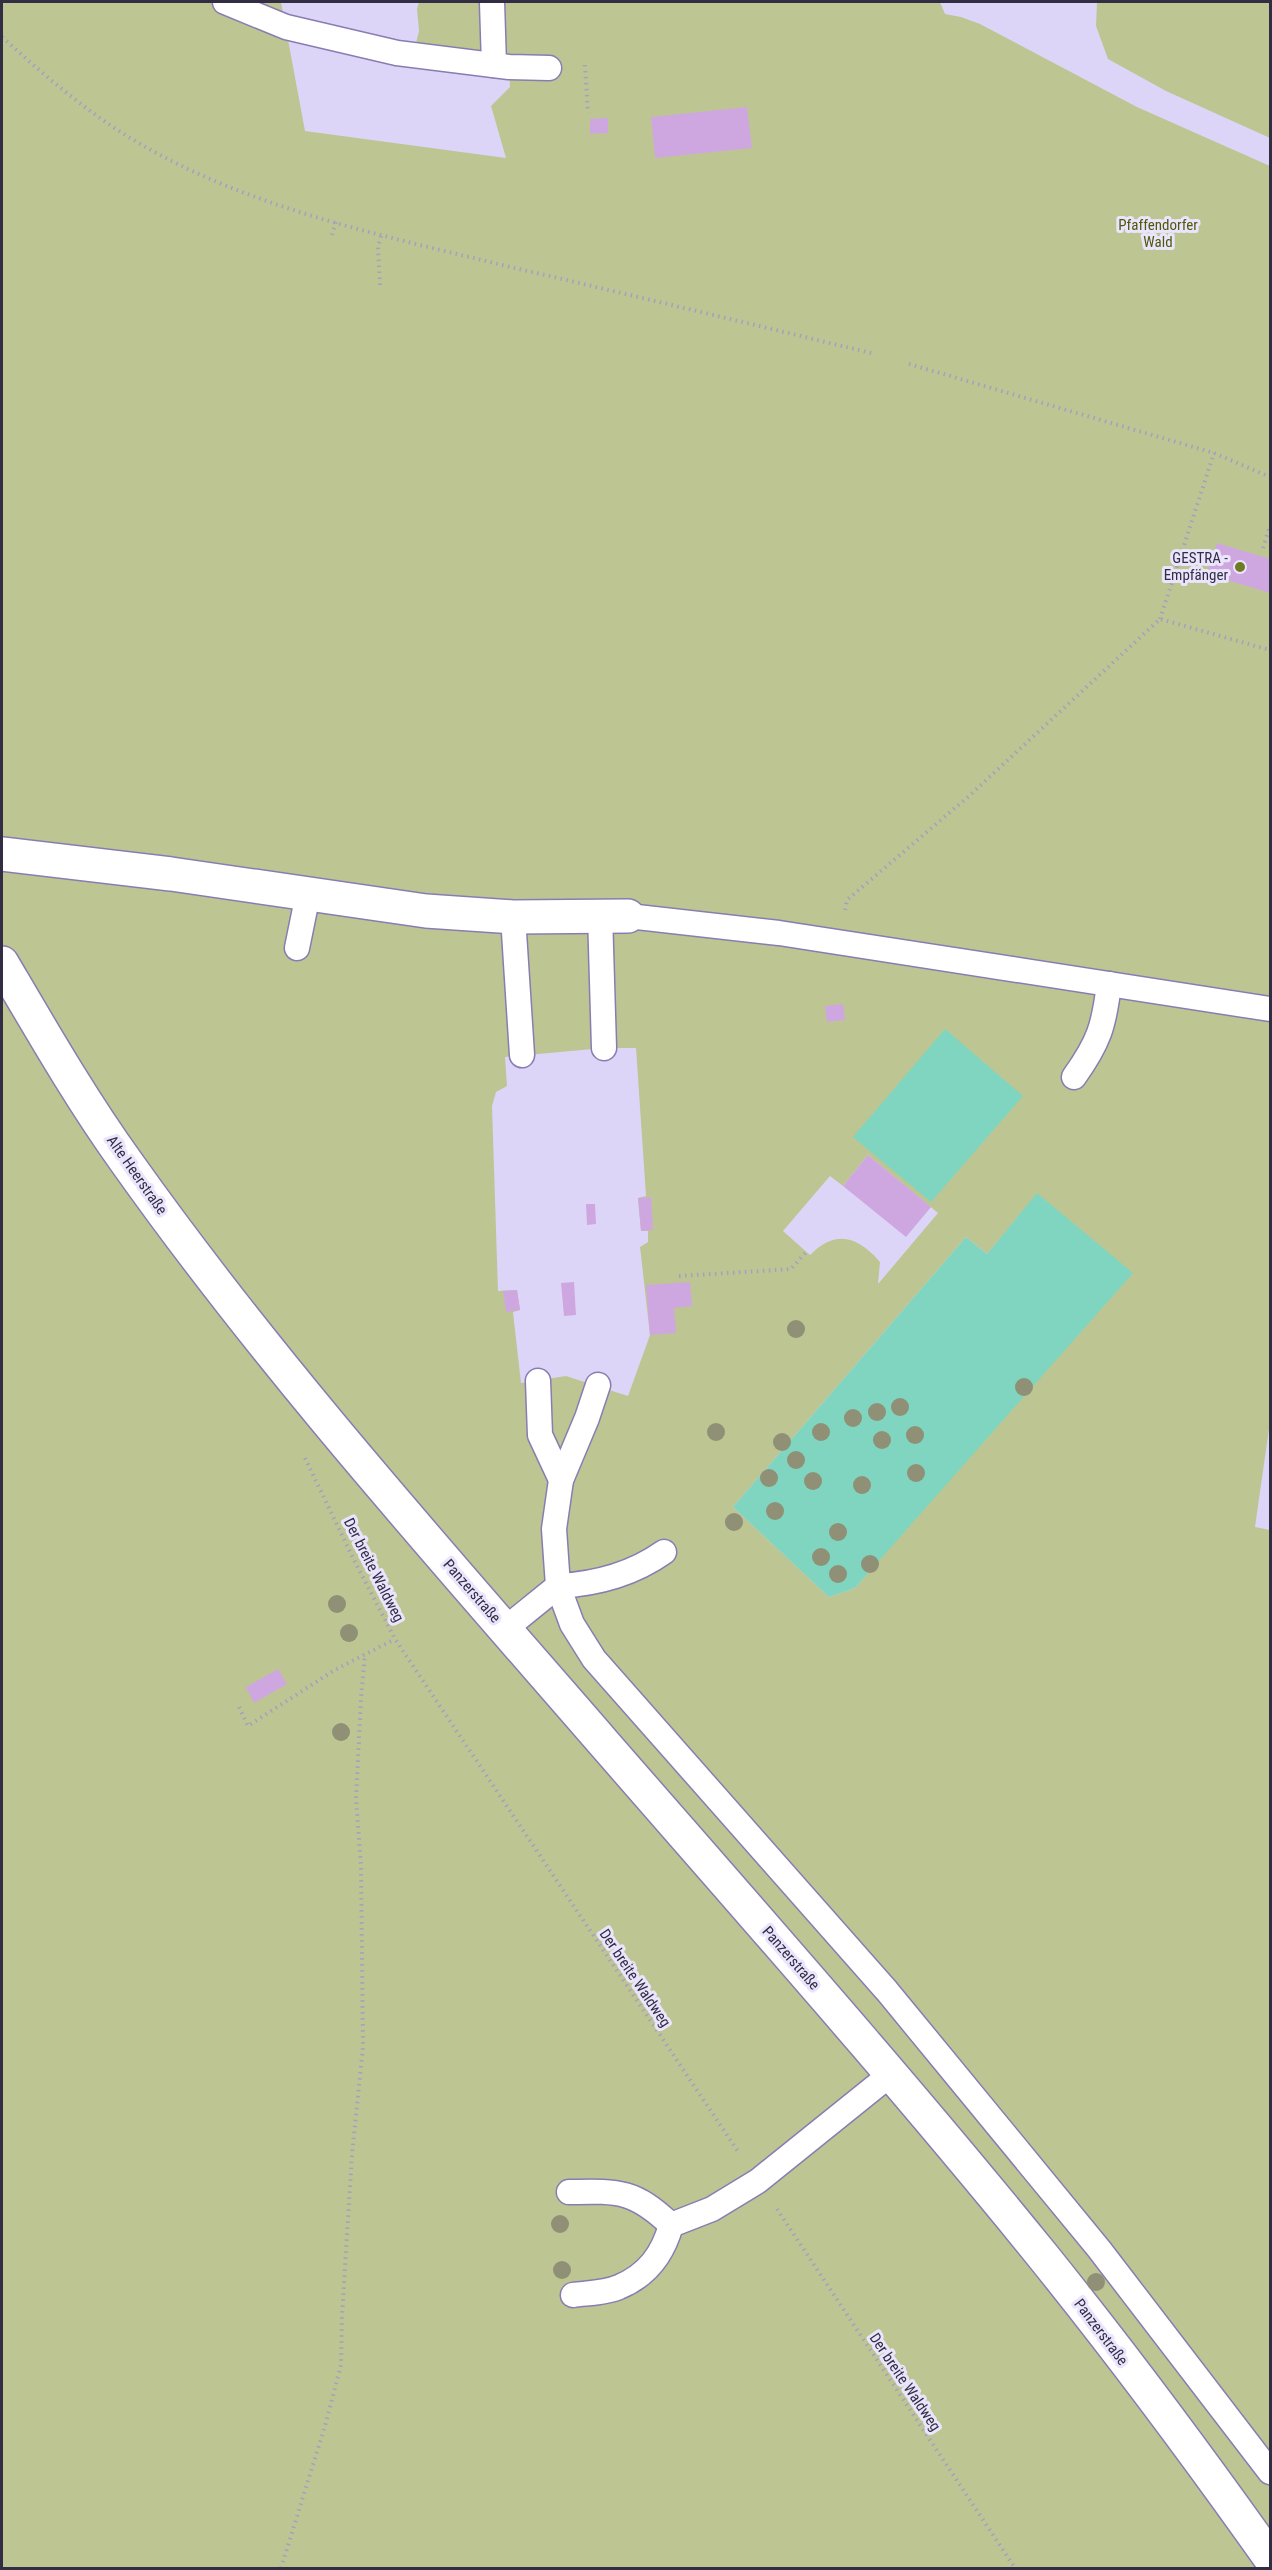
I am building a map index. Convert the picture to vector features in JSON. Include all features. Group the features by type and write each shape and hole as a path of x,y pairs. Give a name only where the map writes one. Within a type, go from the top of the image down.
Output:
{"street":[{"path":"2,854 171,874 426,911 513,917 614,915"},
{"name":"Alte Heerstraße","path":"2,963 57,1057 125,1161 195,1255 291,1375"},
{"name":"Panzerstraße","path":"291,1375 408,1518 891,2074 1044,2258 1270,2558"}],"lane":[{"path":"225,2 286,27 397,53 494,65 549,68"},
{"path":"492,2 494,65"},
{"path":"297,948 308,894"},
{"path":"604,1048 614,915 779,933 1270,1010"},
{"path":"513,917 522,1055"},
{"path":"1074,1077 1093,1050 1105,1018 1109,984"},
{"path":"538,1381 540,1435 561,1480"},
{"path":"598,1385 561,1480 554,1529 558,1586 572,1624 594,1659 887,1991 1099,2249 1270,2472"},
{"path":"505,1629 558,1586 584,1585 642,1568 664,1552"},
{"path":"671,2225 712,2209 758,2181 891,2074"},
{"path":"569,2192 614,2191 636,2198 652,2207 671,2225"},
{"path":"573,2295 618,2288 644,2273 665,2247 671,2225"}],"path":[{"path":"2,37 61,90 132,139 200,175 262,199 381,236 875,354"},
{"path":"585,65 588,112"},
{"path":"332,235 336,222"},
{"path":"380,285 378,247 381,236"},
{"path":"909,364 1214,453 1270,477"},
{"path":"838,943 847,900 969,796 1160,620 1214,453"},
{"path":"1263,548 1270,526"},
{"path":"1160,620 1270,650"},
{"path":"679,1276 791,1269 807,1251"},
{"name":"Der breite Waldweg","path":"301,1449 395,1639 1015,2568"},
{"path":"239,1707 248,1726 333,1671 395,1639"},
{"path":"280,2568 325,2426 341,2365 352,2154 363,2048 361,1867 356,1798 365,1654"}],"green space":[{"name":"Pfaffendorfer Wald","path":"2,2 281,2 305,131 506,158 491,106 510,87 509,68 413,55 419,31 417,9 419,2 940,2 945,14 980,24 1137,107 1270,166 1270,1422 1255,1527 1270,1530 1270,2568 2,2568","holes":["604,1048 636,1048 646,1196 638,1198 641,1231 648,1231 648,1242 640,1247 650,1335 628,1396 566,1376 521,1383 513,1312 520,1310 517,1290 498,1291 492,1106 496,1092 507,1086 505,1057","868,1155 938,1213 878,1284 880,1262 863,1246 846,1239 837,1239 828,1241 810,1255 783,1231 830,1176 843,1186","1037,1194 893,1544 855,1588 829,1597 733,1507 966,1237 987,1254"]},
{"path":"1097,2 1270,2 1270,138 1166,91 1108,59 1096,26"}],"shaded area":[{"path":"945,1029 1023,1096 931,1202 853,1137"},
{"path":"1037,1193 1133,1273 855,1588 829,1597 733,1507 966,1237 987,1254"}],"building":[{"path":"747,107 752,148 655,158 651,117"},
{"path":"608,118 608,133 590,134 590,119"},
{"name":"GESTRA - Empfänger","path":"1217,543 1270,559 1270,593 1207,574"},
{"path":"843,1004 845,1020 827,1022 825,1006"},
{"path":"868,1155 931,1207 906,1237 843,1186"},
{"path":"651,1197 653,1230 641,1231 638,1198"},
{"path":"586,1204 595,1204 596,1224 587,1225"},
{"path":"574,1282 576,1315 564,1316 561,1283"},
{"path":"690,1282 692,1306 674,1308 676,1333 650,1335 646,1285"},
{"path":"517,1290 520,1310 506,1312 503,1291"},
{"path":"278,1669 287,1684 254,1703 246,1687"}],"place":[{"name":"GESTRA - Empfänger","path":"1240,567"}]}
